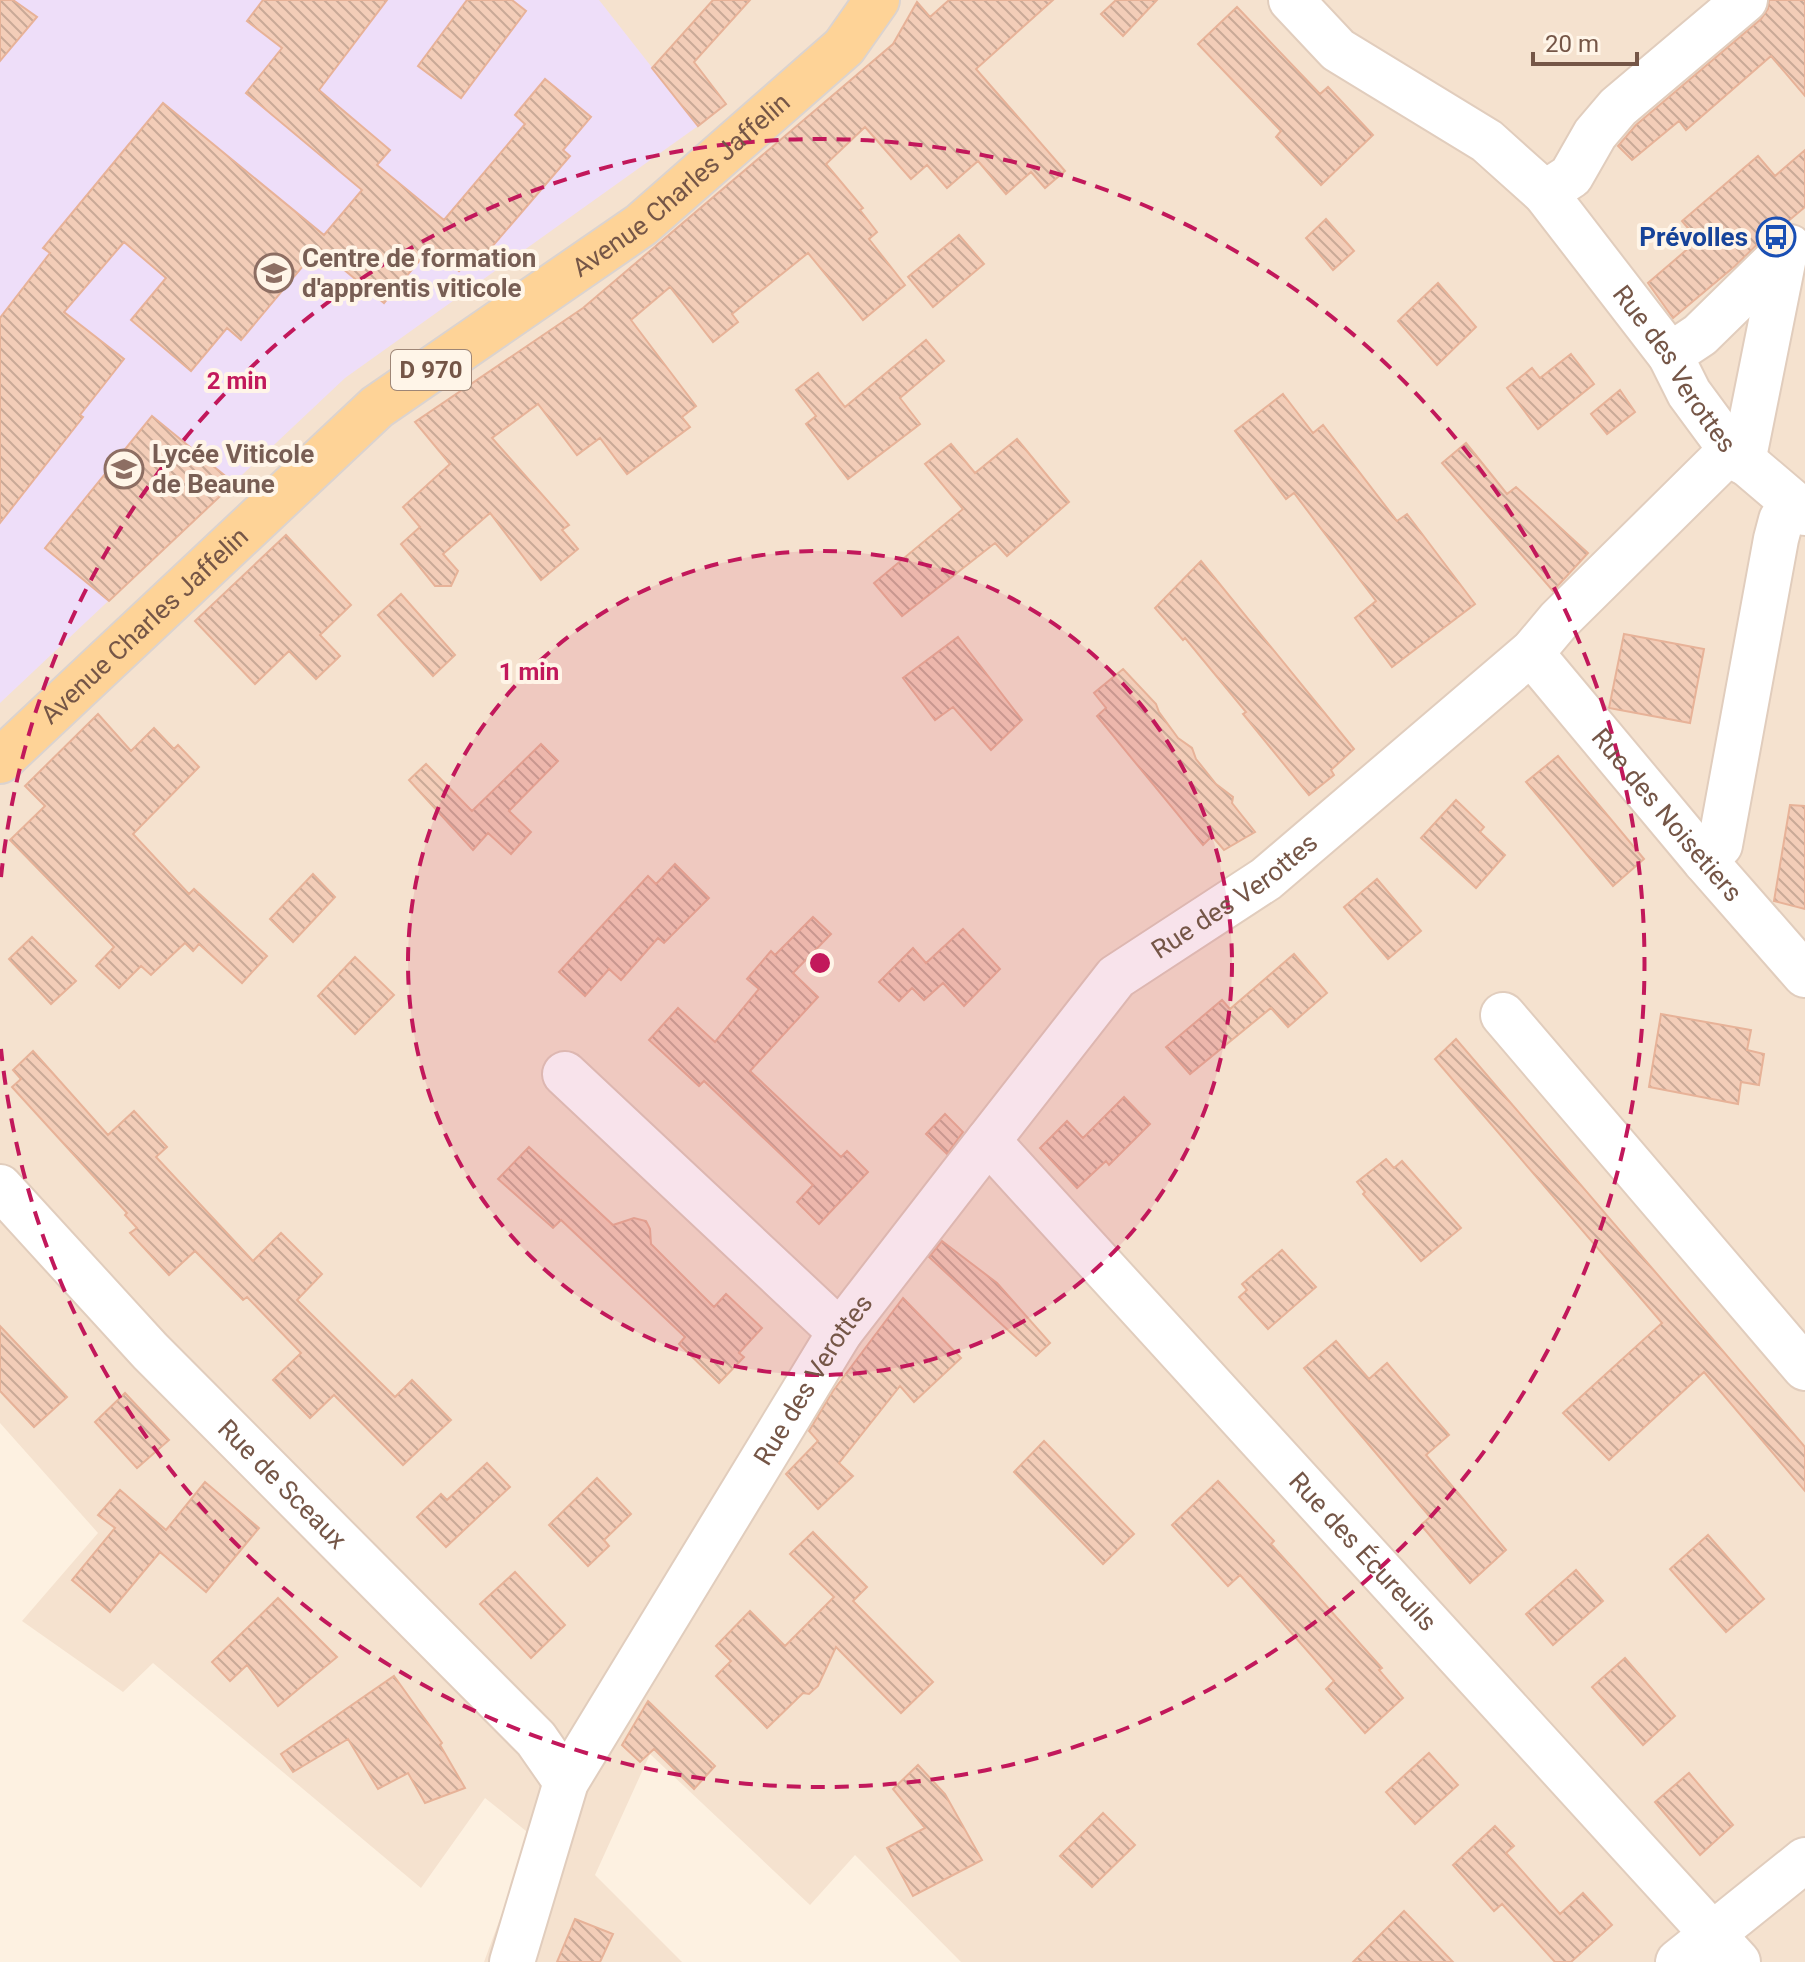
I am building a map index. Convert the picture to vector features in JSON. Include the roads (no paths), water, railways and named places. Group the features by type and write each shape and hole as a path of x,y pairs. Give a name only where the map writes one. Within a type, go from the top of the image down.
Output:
{"main road":[{"name":"Avenue Charles Jaffelin","path":"0,761 377,407 641,225 844,47 877,0"}],"street":[{"name":"Rue des Verottes","path":"512,1962 566,1782 840,1332 1116,977 1266,879 1533,651 1559,620 1737,456 1689,393 1670,355 1545,193 1487,141 1338,50 1291,0"},
{"path":"1545,193 1571,176 1595,134 1618,107 1745,0"},
{"path":"1670,355 1700,335 1795,244"},
{"path":"1705,861 1720,845 1781,520 1799,508 1737,456 1795,244"},
{"name":"Rue des Noisetiers","path":"1533,651 1542,666 1705,861 1805,975"},
{"path":"1503,1015 1805,1368"},
{"path":"565,1074 840,1332"},
{"name":"Rue des Écureuils","path":"988,1141 1725,1948"},
{"name":"Rue de Sceaux","path":"0,1187 150,1351 536,1739 566,1782"},
{"path":"1678,1962 1725,1948 1805,1860"}],"place":[{"name":"Prévolles","path":"1776,237"},
{"name":"Centre de formation d'apprentis viticole","path":"274,273"},
{"name":"Lycée Viticole de Beaune","path":"124,469"}]}
